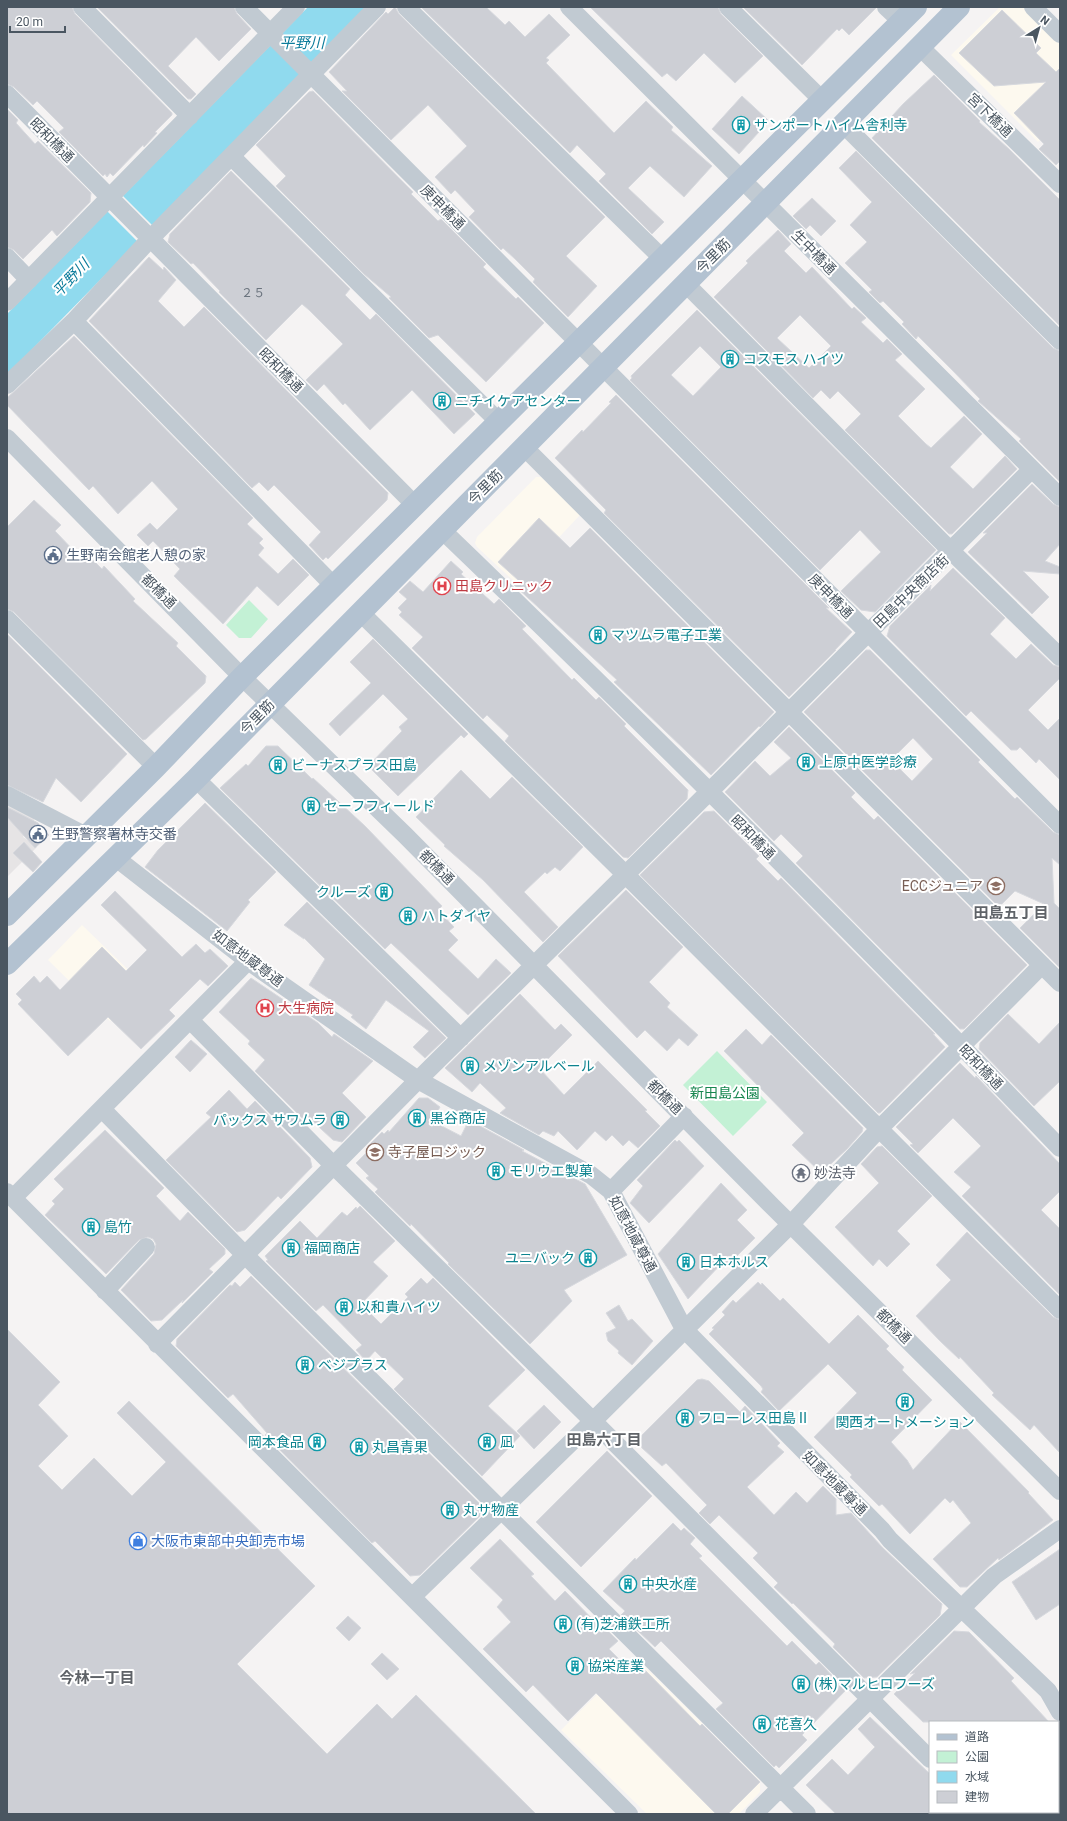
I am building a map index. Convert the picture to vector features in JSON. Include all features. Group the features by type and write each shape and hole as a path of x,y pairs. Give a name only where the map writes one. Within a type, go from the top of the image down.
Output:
{"main road":[{"name":"今里筋","path":"7,964 196,779 959,7"},
{"path":"7,915 156,766 242,677 416,506 578,342 909,15"}],"street":[{"path":"82,7 190,116"},
{"path":"244,7 273,36"},
{"path":"7,302 112,200 190,116 273,36 296,7"},
{"path":"7,385 74,321 148,237 231,156 310,73 377,7"},
{"path":"406,7 663,259"},
{"name":"生中橋通","path":"569,7 1060,497"},
{"path":"728,7 822,100"},
{"path":"886,7 909,15"},
{"path":"1033,7 1060,34"},
{"name":"庚申橋通","path":"273,36 1060,825"},
{"name":"宮下橋通","path":"920,46 1060,184"},
{"name":"昭和橋通","path":"7,94 416,506"},
{"path":"843,124 1060,341"},
{"path":"231,156 499,422"},
{"path":"7,257 29,280"},
{"path":"686,284 951,551 1060,657"},
{"path":"74,321 334,586"},
{"name":"都橋通","path":"7,438 242,677 405,835 791,1224 1060,1491"},
{"path":"524,448 1060,983"},
{"name":"田島中央商店街","path":"157,1344 244,1254 334,1166 418,1080 535,966 1032,469"},
{"name":"昭和橋通","path":"442,530 709,792 1060,1148"},
{"path":"360,612 626,875 1060,1310"},
{"path":"7,620 156,766"},
{"path":"196,779 461,1038"},
{"path":"7,795 86,836"},
{"name":"如意地蔵尊通","path":"116,858 248,961 418,1080 591,1175 611,1191 684,1329 882,1530 890,1540 1048,1691 1060,1712"},
{"path":"248,961 102,1109 10,1195 157,1344 629,1814"},
{"path":"412,1597 593,1421 791,1224 879,1129 1042,965"},
{"path":"190,1020 334,1166 593,1421 929,1758"},
{"path":"102,1109 244,1254 807,1814"},
{"path":"611,1191 684,1116"},
{"path":"105,1291 146,1247"},
{"path":"754,1814 994,1576 1060,1529"}],"shaded area":[{"path":"1000,7 1023,7 1060,44 1060,120 1038,142 951,55"},
{"path":"536,477 541,477 580,515 516,583 477,547 475,543 477,537"},
{"path":"7,804 36,817 23,837 37,847 7,877"},
{"path":"82,925 144,985 110,1021 48,960"},
{"path":"635,1657 760,1781 760,1792 739,1814 647,1814 561,1730"}],"green space":[{"path":"249,600 268,619 251,638 239,638 226,625"},
{"name":"新田島公園","path":"717,1051 767,1102 733,1136 683,1085"}],"water":[{"name":"平野川","path":"308,7 368,7 7,375 7,314"}],"pier":[{"path":"122,195 154,227 139,243 106,210"}],"building":[{"path":"7,7 72,7 75,14 172,113 172,115 155,132 157,133 144,147 143,145 113,176 110,173 107,177 105,174 103,176 59,132 64,128 37,101 33,105 14,87 7,84"},
{"path":"97,7 234,7 237,14 251,29 219,61 196,37 168,66 196,94 191,99 188,99"},
{"path":"395,7 399,14 605,217 566,256 597,286 568,317 533,282 535,279 503,248 501,250 469,217 475,211 455,190 451,194 435,177 467,146 428,105 391,140 342,91 347,91 329,72 386,12 388,14"},
{"path":"421,7 486,7 505,25 509,21 525,37 549,14 570,35 546,58 549,60 546,63 614,133 646,101 673,127 671,130 712,166 684,197 650,166 628,188 664,222 652,234 599,181 606,174 577,145 570,153"},
{"path":"590,7 718,7 721,14 763,56 735,83 704,53 676,81 667,73 662,77"},
{"path":"743,7 876,8 849,35 842,28 839,31 837,29 802,65"},
{"path":"1002,10 1041,48 1036,53 1056,72 1060,68 1060,161 1056,165 1039,149 1044,144 1014,113 1046,82 994,86 959,53"},
{"path":"934,75 980,121 979,122 1009,149 1060,200 1060,326 872,138 903,104"},
{"path":"313,91 413,192 411,194 438,221 441,219 486,264 483,267 516,299 518,297 544,323 486,382 438,335 429,338 389,298 391,297 364,274 276,186 286,176 256,145 309,92"},
{"name":"サンポートハイム舎利寺","path":"742,96 769,121 739,154 712,129"},
{"path":"7,109 18,120 16,123 35,144 38,141 91,193 90,202 57,236 52,230 23,259 14,250 7,247"},
{"path":"856,151 1053,348 1060,351 1060,482 1019,441 1021,439 978,401 980,399 918,336 916,339 902,324 904,322 883,301 880,303 869,292 872,290 845,263 867,242 850,225 872,202 839,168"},
{"path":"231,171 350,289 345,295 370,320 376,314 475,414 454,434 412,390 370,430 345,403 343,405 324,384 317,391 306,380 343,344 309,310 302,304 266,340 193,263 191,264 168,242 170,234"},
{"path":"812,198 836,221 821,236 810,225 806,229 793,216"},
{"path":"778,230 791,244 784,251 806,273 812,267 852,309 854,307 866,318 861,322 883,343 887,339 902,354 895,360 925,389 898,416 926,444 931,448 964,416 982,434 950,467 973,489 1005,456 1017,469 952,534 949,534 845,430 861,414 838,391 830,399 821,390 813,398 714,297 748,263 746,261","holes":["800,315 831,346 809,368 777,338"]},
{"path":"149,257 163,270 164,267 176,280 158,301 184,327 204,307 388,493 387,500 328,559 326,557 323,560 309,545 321,532 274,485 268,491 259,482 252,488 89,321"},
{"path":"697,310 936,550 875,612 861,610 841,591 881,552 860,530 820,570 630,380 632,378 631,376","holes":["700,346 721,367 693,396 671,375"]},
{"path":"74,336 253,518 247,524 263,539 259,543 264,548 258,555 278,574 293,559 309,575 278,606 257,586 223,624 174,576 180,569 153,541 148,546 137,535 150,523 157,530 178,509 152,481 118,514 93,486 89,490 7,405 7,398"},
{"path":"616,395 829,608 826,608 852,632 789,697 604,513 606,510 555,458 582,430 583,432 611,403 609,402"},
{"path":"1032,484 1053,504 1060,507 1060,544 1045,561 1060,567 1060,574 1023,571 1049,597 1032,614 968,552 987,533 983,533"},
{"path":"34,500 61,525 55,531 76,553 81,548 102,569 104,566 135,599 133,601 178,643 176,646 206,676 205,683 146,739 143,740 14,612 7,609 7,527"},
{"path":"539,518 570,548 590,528 774,712 711,775 614,682 617,680 513,584 518,580 498,562"},
{"path":"451,561 463,572 461,574 494,604 499,599 526,626 522,629 572,680 574,678 596,700 599,697 626,724 624,726 688,790 687,799 628,858 623,857 505,741 509,736 487,715 483,719 412,648 423,637 399,615 402,612 398,608 407,599 399,592 410,581 423,592"},
{"path":"953,568 1005,618 990,634 1016,659 1031,644 1053,665 1060,667 1060,678 1028,710 1048,730 1060,718 1060,780 1039,759 1036,763 1020,747 1017,750 1011,750 971,711 966,716 887,636 890,626 931,585 930,591"},
{"path":"7,634 127,754 81,802 56,778 43,802 7,785"},
{"path":"373,639 468,734 464,738 461,735 398,796 368,766 402,731 399,727 408,719 383,694 340,736 329,724 371,683 350,662"},
{"path":"866,650 870,650 980,760 978,762 1015,799 1017,797 1053,832 1060,835 1060,865 1052,858 1054,903 1060,909 1060,968 1020,928 1044,904 1015,891 999,907 804,712","holes":["913,738 933,759 912,781 891,760"]},
{"path":"789,727 855,793 851,797 874,820 878,816 1027,965 964,1029 960,1029 796,863 803,856 781,834 774,841 725,792 755,761 770,776 791,758 774,742"},
{"path":"266,746 278,746 312,779 313,778 365,826 442,906 438,910 454,927 449,931 458,940 448,950 478,979 496,959 511,973 468,1015 391,943 385,949 220,788 246,764 248,766"},
{"path":"461,770 490,799 512,777 583,847 560,871 555,867 547,874 545,872 524,892 558,927 543,942 483,880 444,846 445,845 416,817"},
{"path":"205,803 276,872 248,900 250,902 227,931 145,867 158,850"},
{"path":"7,807 38,823 49,835 35,848 7,817"},
{"path":"714,811 759,856 756,859 778,881 781,878 935,1034 933,1034 945,1047 880,1113 878,1113 640,875 704,812"},
{"path":"24,842 42,862 33,872 13,853"},
{"path":"626,890 683,947 649,982 670,1003 667,1007 698,1035 688,1046 679,1038 667,1051 645,1030 637,1038 558,956"},
{"path":"115,891 182,957 196,944 205,953 210,949 228,966 208,986 200,979 169,1010 175,1016 141,1049 108,1017 68,1056 18,1004 22,1000 16,994 34,976 40,983 47,976 60,990 102,947 126,971 147,950 101,905"},
{"path":"307,902 446,1038 425,1058 413,1047 429,1031 386,1000 366,1029 351,1017 353,1015 309,985 325,959 304,938 284,925"},
{"path":"251,978 318,1023 332,1037 334,1034 373,1061 342,1093 366,1117 342,1142 333,1140 307,1116 303,1119 255,1071 265,1060 248,1044 250,1041 219,1012"},
{"path":"520,994 555,1030 561,1024 572,1035 539,1068 564,1095 598,1061 647,1110 645,1111 660,1126 638,1148 629,1140 623,1146 612,1135 606,1141 595,1131 577,1150 558,1131 554,1136 543,1131 539,1135 500,1113 506,1108 480,1083 472,1092 445,1068"},
{"path":"1008,1014 1039,1044 1060,1022 1060,1081 1034,1106 979,1049 980,1043"},
{"path":"746,1029 762,1045 771,1035 863,1128 862,1132 847,1149 821,1173 792,1145 804,1133 724,1051"},
{"path":"191,1040 207,1054 190,1072 175,1057"},
{"path":"960,1063 975,1078 976,1076 1060,1164 1060,1191 1041,1210 1060,1229 1060,1295 962,1196 971,1187 954,1172 981,1146 953,1118 918,1153 910,1145 913,1144 896,1127"},
{"path":"229,1090 247,1109 255,1101 310,1158 312,1167 281,1199 278,1196 245,1230 237,1232 166,1160 211,1117 206,1113"},
{"path":"419,1098 428,1098 440,1107 432,1121 461,1136 469,1120 524,1150 522,1151 585,1184 627,1255 564,1290 572,1301 530,1344 448,1264 449,1263 411,1224 410,1226 375,1192 378,1189 366,1178 369,1176 356,1163 371,1148 367,1147 382,1132 384,1134 388,1130 389,1132"},
{"path":"105,1130 164,1188 156,1196 180,1221 188,1212 225,1249 225,1254 209,1269 213,1272 182,1303 183,1300 162,1320 151,1321 121,1290 154,1254 156,1244 153,1239 148,1237 139,1240 106,1274 45,1215 55,1204 52,1201 64,1189 54,1179"},
{"path":"675,1140 677,1142 679,1140 704,1166 649,1223 630,1203 643,1186 637,1180"},
{"path":"882,1146 932,1196 897,1231 910,1244 887,1267 879,1259 873,1266 835,1227 879,1183 861,1164 877,1147"},
{"path":"721,1183 747,1210 737,1220 755,1238 727,1266 723,1262 688,1299 658,1254"},
{"path":"360,1206 395,1241 373,1262 388,1276 361,1304 381,1324 408,1297 405,1294 421,1278 427,1284 433,1278 525,1370 488,1406 520,1436 482,1476 394,1389 404,1379 375,1351 366,1361 356,1350 362,1345 323,1305 316,1311 266,1261 268,1260 265,1256 300,1221 317,1238 342,1212 347,1216 356,1207 357,1209"},
{"path":"967,1232 1053,1317 1060,1320 1060,1453 1034,1425 1030,1430 992,1395 994,1393 960,1357 959,1359 916,1316 951,1280 936,1265"},
{"path":"251,1276 484,1508 483,1513 420,1575 410,1576 375,1541 372,1543 265,1435 267,1433 233,1394 228,1398 176,1346 177,1339 230,1285 232,1286 235,1282 240,1287"},
{"path":"758,1282 761,1285 762,1283 780,1301 783,1298 829,1344 858,1315 889,1346 886,1349 904,1367 902,1370 932,1400 891,1442 907,1460 913,1470 959,1421 1029,1492 1028,1493 1053,1520 999,1560 998,1558 967,1587 960,1587 933,1559 971,1523 953,1500 950,1503 945,1498 910,1534 882,1504 879,1506 850,1477 852,1475 814,1437 857,1393 828,1364 779,1411 761,1392 763,1389 761,1386 709,1334 714,1329 712,1328 725,1315 722,1312 733,1300 736,1303"},
{"path":"619,1305 628,1321 632,1319 653,1341 632,1365 618,1353 619,1351 608,1341 606,1333 616,1328 606,1313"},
{"name":"大阪市東部中央卸売市場","path":"7,1329 60,1382 38,1405 68,1436 38,1466 62,1490 94,1458 132,1496 166,1462 117,1413 129,1401 315,1586 237,1664 327,1754 377,1704 392,1719 416,1695 536,1814 7,1814"},
{"path":"702,1379 709,1381 740,1412 745,1406 780,1443 777,1446 784,1452 747,1487 774,1515 796,1492 807,1503 823,1486 836,1499 836,1515 851,1513 883,1548 942,1604 940,1615 877,1677 864,1678 833,1647 835,1644 793,1603 792,1604 774,1587 778,1583 753,1558 758,1553 719,1515 710,1524 699,1513 707,1505 666,1463 662,1466 642,1448 640,1440 642,1435 697,1380"},
{"path":"544,1405 561,1422 534,1449 517,1431"},
{"path":"607,1451 652,1496 581,1567 536,1522"},
{"path":"673,1523 681,1531 684,1528 695,1538 690,1544 702,1556 699,1558 787,1646 792,1641 816,1665 819,1662 846,1690 802,1735 807,1740 779,1768 776,1765 774,1767 716,1709 723,1703 661,1641 655,1647 621,1615 625,1611 603,1591 635,1558 636,1560"},
{"path":"500,1539 534,1574 531,1576 555,1601 565,1591 605,1632 607,1630 618,1641 609,1649 633,1673 640,1665 700,1726 702,1724 760,1782 728,1814 716,1814 596,1693 568,1721 533,1685 526,1692 483,1649 511,1622 497,1607 503,1600 470,1568"},
{"path":"1060,1549 1060,1604 1036,1620 1012,1582"},
{"path":"348,1616 361,1628 349,1641 336,1628"},
{"path":"954,1631 969,1632 1014,1678 1011,1681 1048,1721 923,1722 894,1694 915,1673 910,1674"},
{"path":"382,1653 399,1669 387,1680 371,1664"},
{"path":"870,1717 929,1773 930,1814 836,1814 806,1785 832,1759 848,1775 875,1747 858,1729"}],"place":[{"name":"サンポートハイム舎利寺","path":"741,125"},
{"name":"コスモス ハイツ","path":"730,359"},
{"name":"ニチイケアセンター","path":"442,401"},
{"name":"生野南会館老人憩の家","path":"53,555"},
{"name":"田島クリニック","path":"442,586"},
{"name":"マツムラ電子工業","path":"598,635"},
{"name":"上原中医学診療","path":"806,762"},
{"name":"ビーナスプラス田島","path":"278,765"},
{"name":"セーフフィールド","path":"311,806"},
{"name":"生野警察署林寺交番","path":"38,834"},
{"name":"ECCジュニア","path":"996,886"},
{"name":"クルーズ","path":"384,892"},
{"name":"ハトダイヤ","path":"408,916"},
{"name":"大生病院","path":"265,1008"},
{"name":"メゾンアルベール","path":"470,1066"},
{"name":"黒谷商店","path":"417,1118"},
{"name":"パックス サワムラ","path":"340,1120"},
{"name":"寺子屋ロジック","path":"375,1152"},
{"name":"モリウエ製菓","path":"496,1171"},
{"name":"妙法寺","path":"801,1173"},
{"name":"島竹","path":"91,1227"},
{"name":"福岡商店","path":"291,1248"},
{"name":"ユニバック","path":"588,1258"},
{"name":"日本ホルス","path":"686,1262"},
{"name":"以和貴ハイツ","path":"344,1307"},
{"name":"ベジプラス","path":"305,1365"},
{"name":"関西オートメーション","path":"905,1402"},
{"name":"フローレス田島Ⅱ","path":"685,1418"},
{"name":"岡本食品","path":"317,1442"},
{"name":"凪","path":"487,1442"},
{"name":"丸昌青果","path":"359,1447"},
{"name":"丸サ物産","path":"450,1510"},
{"name":"大阪市東部中央卸売市場","path":"138,1541"},
{"name":"中央水産","path":"628,1584"},
{"name":"(有)芝浦鉄工所","path":"563,1624"},
{"name":"協栄産業","path":"575,1666"},
{"name":"(株)マルヒロフーズ","path":"801,1684"},
{"name":"花喜久","path":"762,1724"}],"district":[{"name":"田島五丁目","path":"1011,913"},
{"name":"田島六丁目","path":"604,1440"},
{"name":"今林一丁目","path":"97,1678"}]}
